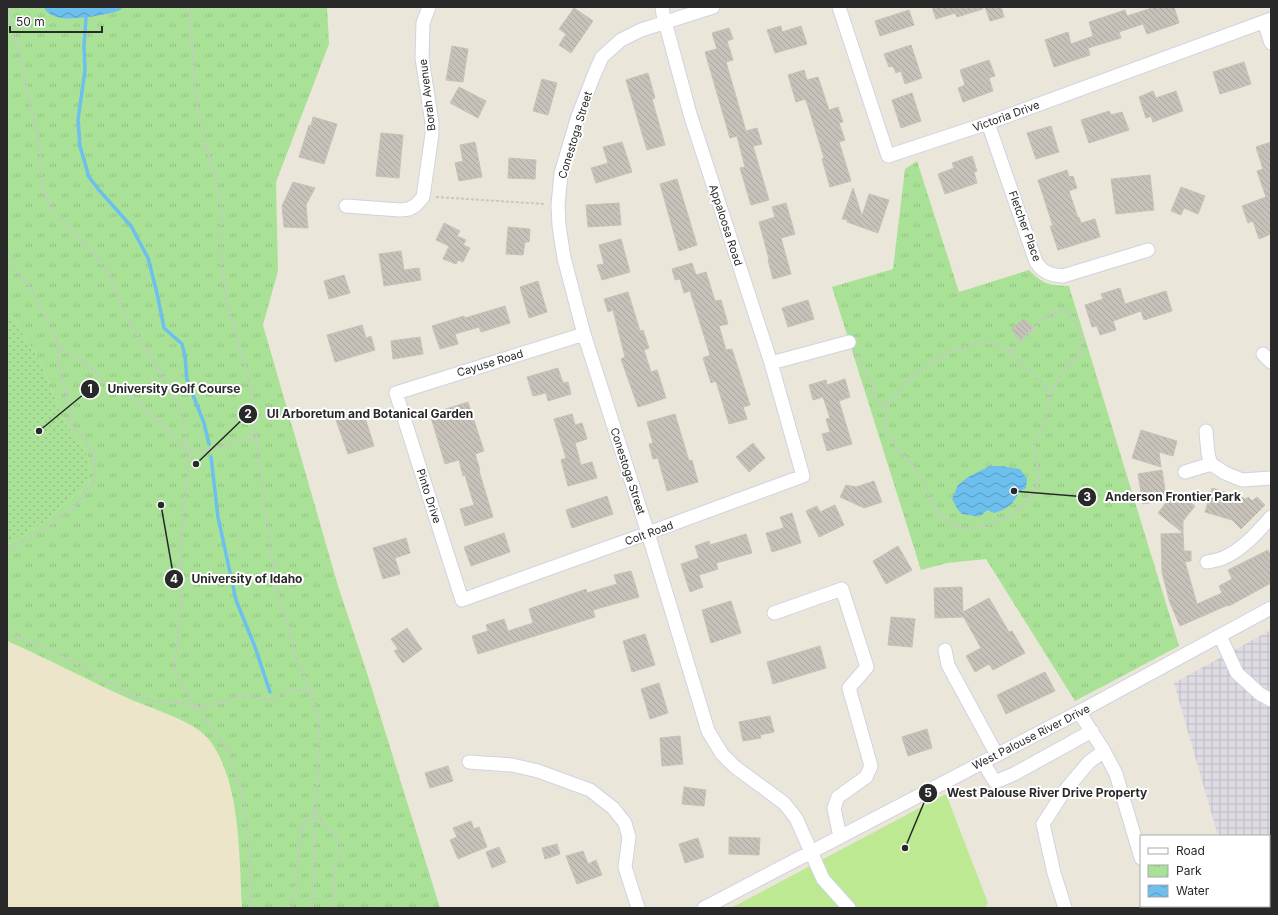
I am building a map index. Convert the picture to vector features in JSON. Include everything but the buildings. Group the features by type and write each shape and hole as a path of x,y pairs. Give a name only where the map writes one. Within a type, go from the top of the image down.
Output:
{"street":[{"name":"Borah Avenue","path":"424,196 432,134 422,51 423,23 429,7"},
{"name":"Appaloosa Road","path":"662,7 690,114 771,363 793,443"},
{"name":"Conestoga Street","path":"713,7 641,30 621,40 602,57 578,116 561,173 558,205 559,226 564,258 584,334 648,534 708,732 722,754 735,767 784,803 796,818 823,880 849,908"},
{"name":"Victoria Drive","path":"839,7 888,156 988,123 1267,21"},
{"path":"1267,21 1271,43"},
{"name":"Fletcher Place","path":"988,123 1036,262 1046,273 1064,276 1148,250"},
{"path":"346,206 400,210 409,209 416,205 424,196"},
{"name":"Cayuse Road","path":"396,393 584,334"},
{"path":"771,363 849,342"},
{"name":"Pinto Drive","path":"396,393 462,600"},
{"path":"1206,431 1208,454 1211,464 1225,473 1242,480 1271,478"},
{"name":"Colt Road","path":"462,600 648,534 803,476 793,443"},
{"path":"1185,472 1211,464"},
{"path":"1207,562 1223,558 1241,547 1256,534 1271,517"},
{"path":"774,613 842,589 866,667 849,688 871,766 866,777 838,797 834,808 840,837"},
{"name":"West Palouse River Drive","path":"704,908 1079,712 1271,608"},
{"path":"1220,636 1237,673 1260,694 1271,700"},
{"path":"945,650 948,666 997,755"},
{"path":"1079,712 1104,751 1116,774 1140,855"},
{"path":"983,762 995,782 1014,774 1092,731"},
{"path":"1065,908 1054,873 1043,824 1063,793 1089,762 1104,751"},
{"path":"469,762 512,765 538,771 590,790 613,808 625,823 629,837 625,867 638,908"}],"path":[{"path":"8,7 40,146 42,184 52,210 80,238 106,270 130,323 171,391 180,410 189,452 180,556 182,596 174,670 195,706 218,734 228,752 242,792 249,837 251,908"},
{"path":"189,7 196,94 203,135 219,189 221,211 220,241 227,303 250,387 255,416 256,436 276,590 286,618 296,658 311,692 318,716 320,737 314,812 313,908"},
{"path":"424,196 558,205"},
{"path":"7,249 17,272 28,285 53,332 58,346 60,368 70,409 69,420 76,430 85,438 94,457 96,471 93,483 73,508 48,527 7,551"},
{"path":"1010,352 1054,309 1063,309 1068,313 1078,328 1080,338 1080,354 1064,370 1049,395"},
{"path":"1048,314 1056,320"},
{"path":"849,342 865,368 877,401 881,405 887,405"},
{"path":"980,342 990,343 1010,352 1045,386 1049,392 1050,401 1040,435 1035,445 1039,473 1037,487 1028,501 1016,512 1002,520 985,526 968,529 960,527 946,519 934,506 917,470 895,446 887,430 884,414 887,405 893,400 908,379 949,352 980,342"},
{"path":"58,346 81,360 112,389 136,398 146,411 156,418 174,439 189,452 218,448 256,436"},
{"path":"7,633 18,636 58,654 132,695 157,702 181,703 195,706 221,703 243,695 268,700 284,693 296,690 311,692"},
{"path":"291,908 297,877 299,848 303,825 314,812"},
{"path":"314,812 326,827 337,836 340,845 341,855 333,874 335,888 331,902 332,908"}],"shaded area":[{"path":"7,7 327,7 329,44 276,182 278,271 263,325 338,586 366,670 440,908 7,908"},
{"path":"1271,630 1271,908 1238,907 1270,907 1270,835 1218,835 1174,683"}],"green space":[{"path":"7,7 327,7 329,44 276,182 278,271 263,325 338,586 366,670 440,908 242,908 239,844 233,799 228,777 220,758 210,741 194,727 183,721 125,697 7,641 7,545 43,523 88,484 90,471 88,457 77,438 66,425 39,359 7,310"},
{"path":"917,161 959,292 1029,270 1039,279 1047,283 1069,286 1179,646 1075,701 986,559 947,563 921,570 832,287 893,269 905,169"},
{"path":"7,310 39,359 66,425 77,438 88,457 90,471 88,484 43,523 7,545"},
{"path":"946,794 988,903 985,908 731,908"}],"water":[{"path":"44,7 124,7 116,12 81,18 59,18 51,15"},
{"path":"990,466 1020,469 1027,479 1026,488 1019,493 1009,506 1004,509 994,513 987,510 982,515 975,516 962,514 952,499 958,485 968,477"}],"waterway":[{"path":"86,17 84,46 85,70 78,120 80,146 89,177 131,226 148,258 164,328 182,344 185,356 187,380 204,423 209,444"},
{"path":"211,457 218,517 236,600 255,647 270,692"}],"place":[{"name":"University Golf Course","path":"39,431"},
{"name":"UI Arboretum and Botanical Garden","path":"196,464"},
{"name":"Anderson Frontier Park","path":"1014,491"},
{"name":"University of Idaho","path":"161,505"},
{"name":"West Palouse River Drive Property","path":"905,848"}]}
